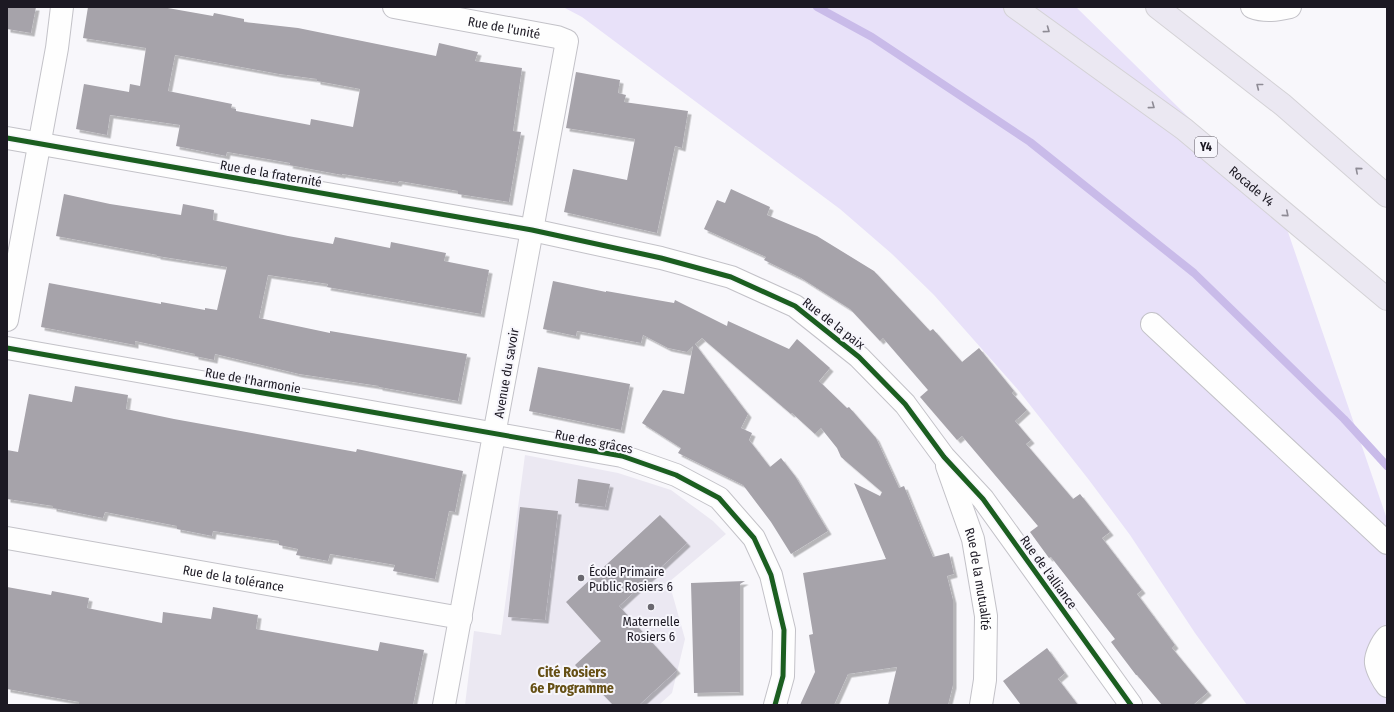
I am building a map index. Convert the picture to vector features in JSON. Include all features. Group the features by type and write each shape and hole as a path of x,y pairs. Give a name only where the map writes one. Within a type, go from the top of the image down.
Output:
{"highway":[{"name":"Rocade Y4","path":"1015,7 1184,129 1387,299"},
{"path":"1157,7 1284,105 1387,196"}],"street":[{"path":"7,320 57,48 62,7"},
{"name":"Rue de l'unité","path":"394,7 557,37 567,41"},
{"path":"1252,7 1272,11 1290,7"},
{"name":"Avenue du savoir","path":"444,705 567,41"},
{"name":"Rue de la fraternité","path":"7,138 532,230"},
{"name":"Rue de la paix","path":"532,230 661,258 731,277 796,306 859,357 905,404 944,457"},
{"path":"1152,324 1387,543"},
{"name":"Rue de l'harmonie","path":"7,348 494,434"},
{"name":"Rue des grâces","path":"494,434 622,456 676,475 719,498 754,538 771,575 784,630 783,676 775,705"},
{"name":"Rue de la mutualité","path":"944,457 973,539 986,616 986,680 981,705"},
{"name":"Rue de l'alliance","path":"944,457 983,499 1131,705"},
{"name":"Rue de la tolérance","path":"7,538 461,618"},
{"path":"1387,637 1382,643 1376,662 1387,686"}],"shaded area":[{"path":"563,7 1076,7 1279,206 1387,519 1387,705 1247,705 1195,633 1130,535 1089,480 1019,391 934,295 892,254 840,209 582,17"},
{"path":"525,455 618,473 671,490 713,521 726,534 669,582 685,639 672,693 659,705 465,705 474,631 501,635"}],"building":[{"path":"7,7 36,7 31,33 7,29"},
{"path":"88,7 162,7 213,16 214,13 244,19 244,22 298,28 436,56 439,43 478,52 475,61 522,68 513,131 521,132 509,202 458,194 458,191 399,181 398,183 342,175 289,165 290,163 227,152 226,156 176,146 180,125 110,115 107,135 76,129 84,84 129,92 130,84 140,86 146,48 83,38","holes":["175,55 279,74 317,79 317,81 360,89 353,127 311,119 310,125 236,111 236,109 231,108 232,104 168,91"]},
{"path":"576,72 620,80 618,93 626,95 624,102 688,111 682,148 675,146 657,233 564,212 573,169 627,180 635,139 566,128"},
{"path":"731,189 770,207 767,215 817,236 874,271 930,331 933,329 962,362 979,348 1014,391 1012,393 1027,410 1015,421 1031,440 1026,444 1073,499 1080,494 1110,532 1102,538 1142,590 1137,594 1175,645 1172,648 1208,692 1193,705 1162,705 1136,675 1111,642 1115,639 1051,557 1049,558 1030,532 1038,526 962,436 957,440 920,397 928,390 883,338 880,341 850,309 801,278 764,260 766,257 704,229 717,200 725,203"},
{"path":"64,194 110,204 181,215 183,204 214,210 213,220 333,244 335,237 390,248 391,242 446,253 444,261 489,270 481,314 327,287 328,284 268,275 259,318 330,333 330,331 467,354 458,401 379,386 299,374 215,354 214,360 195,356 195,354 135,341 135,345 41,327 49,283 161,304 161,302 205,310 205,308 217,310 227,267 157,256 56,236"},
{"path":"553,281 606,292 674,303 675,300 727,326 728,321 789,349 797,339 830,368 819,381 847,408 849,407 876,438 899,488 904,486 933,557 949,553 954,574 947,576 953,600 953,685 948,705 888,705 897,667 848,674 834,705 800,705 815,672 809,635 813,634 803,573 886,559 854,483 880,496 882,492 841,457 837,448 821,428 815,434 702,338 695,344 748,414 741,428 752,433 749,440 770,467 781,458 795,476 828,531 791,554 771,522 743,485 678,453 681,448 642,423 663,390 684,394 693,346 687,352 668,348 643,335 641,343 577,331 576,336 543,329"},
{"path":"538,367 630,384 621,430 529,411"},
{"path":"75,386 128,395 126,409 356,452 357,449 463,471 455,512 449,511 435,579 393,571 395,565 330,554 328,561 296,555 298,549 279,545 279,541 213,531 212,536 177,529 177,526 105,512 103,518 53,508 53,506 7,499 7,450 18,452 29,394 72,402"},
{"path":"578,479 610,484 605,507 575,503"},
{"path":"520,507 558,511 545,620 508,617"},
{"path":"660,515 687,543 619,606 677,670 639,705 613,705 575,665 601,641 566,602"},
{"path":"745,581 740,584 740,692 694,693 691,583"},
{"path":"7,587 51,595 52,591 89,598 87,608 162,623 163,612 211,619 213,607 258,615 256,629 378,651 380,642 424,650 413,705 79,705 79,702 7,689"},
{"path":"1047,648 1065,673 1058,679 1078,705 1021,705 1003,681"}],"waterway":[{"path":"817,7 872,37 1030,142 1194,273 1344,419 1387,466"}],"cycle path":[{"path":"7,138 532,230 661,258 731,277 795,306 859,357 905,404 944,457 983,499 1131,705"},
{"path":"7,348 622,456 676,475 719,498 754,538 771,575 784,630 783,676 775,705"}],"place":[{"name":"École Primaire Public Rosiers 6","path":"581,578"},
{"name":"Maternelle Rosiers 6","path":"651,607"}],"district":[{"name":"Cité Rosiers 6e Programme","path":"572,680"}]}
